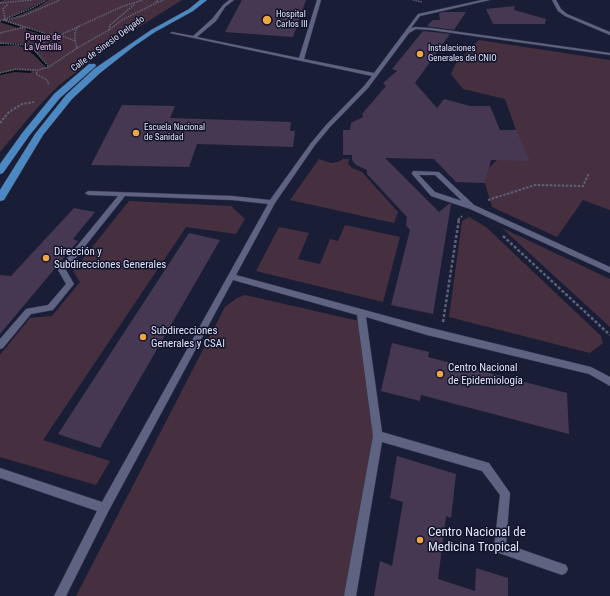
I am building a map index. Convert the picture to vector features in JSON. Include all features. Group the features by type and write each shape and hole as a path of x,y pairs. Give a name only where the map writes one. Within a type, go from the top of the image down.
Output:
{"main road":[{"name":"Calle de Sinesio Delgado","path":"0,171 26,134 57,96 86,70 143,29 183,8 193,0"},
{"name":"Calle de Sinesio Delgado","path":"0,198 39,134 69,97 97,71 131,46 153,31 191,10 204,0"}],"lane":[{"path":"194,37 214,20 224,6 232,0"},
{"path":"301,59 319,0"},
{"path":"60,596 104,508 272,202 313,144 376,75 419,15 488,0"},
{"path":"554,0 558,10 566,15 610,34"},
{"path":"407,32 415,28 431,29 610,54"},
{"path":"172,33 376,75"},
{"path":"472,207 437,172 414,173 434,194 472,207 610,270"},
{"path":"88,193 232,198 272,202"},
{"path":"0,345 29,311 50,308 70,284 62,270 123,195"},
{"path":"231,277 427,331 591,371 610,382"},
{"path":"350,596 378,436 361,313"},
{"path":"378,436 485,467 505,493 500,548 562,569"},
{"path":"0,472 104,508"}],"path":[{"path":"0,3 32,0"},
{"path":"4,20 32,8 46,0"},
{"path":"0,21 24,16 60,0"},
{"path":"109,30 110,25 122,12 143,0"},
{"path":"154,4 158,0"},
{"path":"0,73 16,69 38,70 49,67 109,30 122,20 164,0"},
{"path":"60,35 121,7 139,2"},
{"path":"4,20 3,9 8,3"},
{"path":"4,20 48,34 60,35 75,41"},
{"path":"78,48 75,41 75,31 79,26"},
{"path":"0,33 25,27"},
{"path":"37,53 44,44 48,34"},
{"path":"0,43 21,44 27,46 37,53 49,67"},
{"path":"38,70 36,74 47,80 50,84 47,89"},
{"path":"0,123 10,112 22,104 33,104 39,98"},
{"path":"488,200 535,185 583,186 589,173"},
{"path":"443,322 458,219 472,207"},
{"path":"501,234 610,335"}],"green space":[{"name":"Parque de La Ventilla","path":"4,0 182,0 118,40 58,86 0,152 0,2"},
{"path":"479,40 610,60 610,210 583,200 557,237 492,207 485,183 489,168 497,160 516,130 505,99 463,89 451,74 456,63"},
{"path":"319,159 331,163 338,162 343,159 349,159 348,164 352,168 362,172 398,212 394,223 290,200"},
{"path":"129,201 231,206 245,219 236,234 186,227 43,440 110,461 96,485 0,457 0,355 30,318 52,316 80,282 73,271"},
{"path":"469,217 486,227 601,336 603,343 590,353 449,317 462,221"},
{"path":"345,225 400,237 383,302 256,271 279,227 309,233 298,259 320,264 330,239 338,241"},
{"path":"502,228 610,279 610,327"},
{"path":"245,295 359,321 378,436 350,596 76,596 225,307 237,298"}],"building":[{"path":"242,0 306,0 293,37 225,32"},
{"path":"515,6 514,10 546,19 545,24 493,24 486,9"},
{"path":"466,12 454,30 427,26 433,20 440,20 439,13"},
{"path":"423,31 450,34 415,83 437,108 444,99 470,106 490,106 500,130 516,130 530,161 491,160 485,183 456,182 434,159 385,158 439,212 451,204 433,314 391,305 410,230 406,225 407,217 367,174 367,170 356,165 352,160 352,155 343,155 343,130 350,130 351,123 363,117 362,114 386,86 383,83 397,71 392,69"},
{"path":"122,105 175,106 170,118 291,122 290,131 295,131 293,147 197,144 189,167 91,165"},
{"name":"Dirección y Subdirecciones Generales","path":"74,208 95,212 73,239 78,241 0,334 0,275 11,276"},
{"name":"Subdirecciones Generales y CSAI","path":"189,233 220,240 100,448 58,434"},
{"name":"Centro Nacional de Epidemiología","path":"392,343 429,352 428,357 567,393 569,434 421,395 420,401 381,391"},
{"name":"Centro Nacional de Medicina Tropical","path":"397,456 456,474 451,518 446,516 438,579 475,591 476,568 508,578 508,596 374,596 380,561 392,566 403,502 390,498"}],"waterway":[{"path":"7,19 47,0"},
{"path":"1,21 19,27"},
{"path":"27,29 38,32 44,36 40,44"},
{"path":"0,45 17,44 24,46 34,53 47,66"},
{"path":"0,74 15,71 30,72"}],"place":[{"name":"Hospital Carlos III","path":"267,20"},
{"name":"Instalaciones Generales del CNIO","path":"420,54"},
{"name":"Escuela Nacional de Sanidad","path":"136,133"},
{"name":"Dirección y Subdirecciones Generales","path":"46,258"},
{"name":"Subdirecciones Generales y CSAI","path":"143,337"},
{"name":"Centro Nacional de Epidemiología","path":"440,374"},
{"name":"Centro Nacional de Medicina Tropical","path":"420,540"}]}
